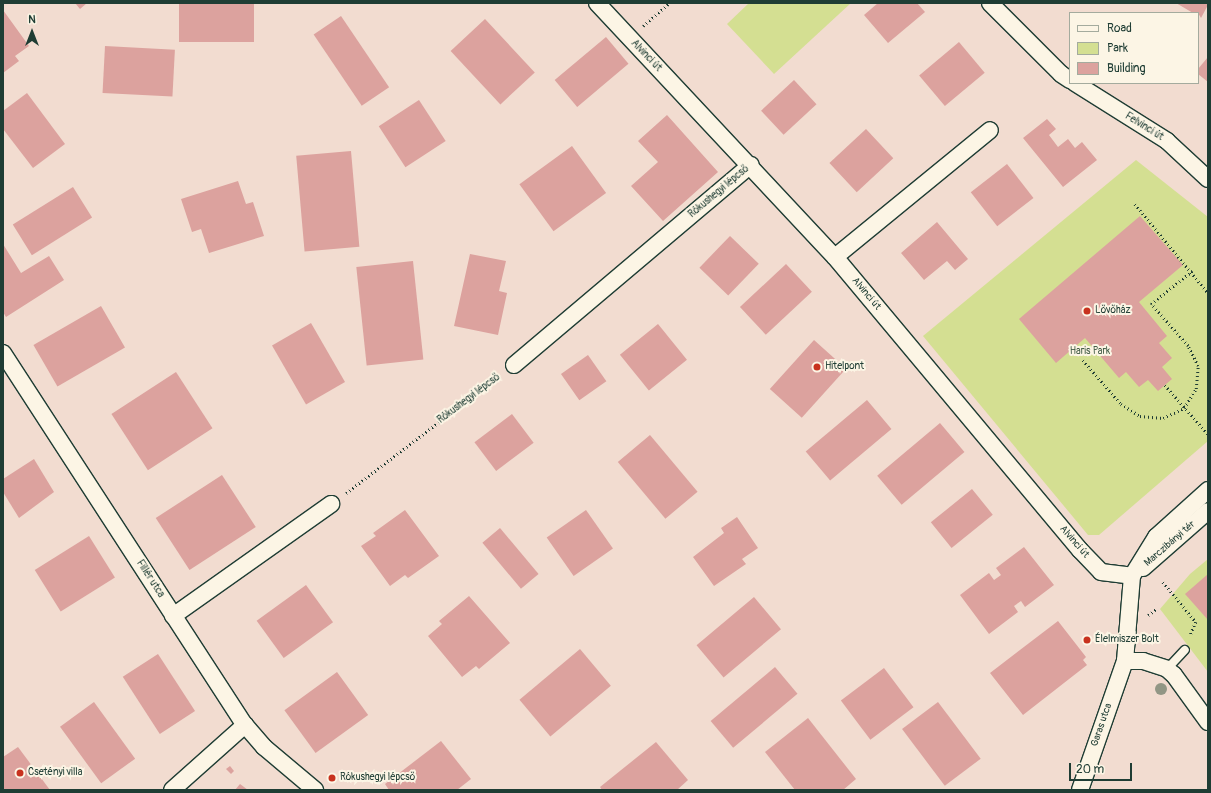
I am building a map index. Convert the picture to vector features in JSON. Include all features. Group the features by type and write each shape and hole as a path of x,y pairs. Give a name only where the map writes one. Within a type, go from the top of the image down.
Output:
{"street":[{"name":"Alvinci út","path":"597,3 629,39 751,164 835,257 1080,550 1101,572 1132,576"},
{"path":"990,3 1061,74 1069,79"},
{"name":"Felvinci út","path":"1077,84 1167,141 1208,179"},
{"path":"835,257 990,130"},
{"name":"Rókushegyi lépcső","path":"514,365 751,164"},
{"name":"Fillér utca","path":"3,353 245,725 264,747 314,790"},
{"name":"Marczibányi tér","path":"1125,661 1132,576 1156,537 1208,490"},
{"path":"173,616 331,504"},
{"name":"Marczibányi tér","path":"1132,576 1208,511"},
{"path":"1125,661 1143,661 1167,670 1174,675 1208,722"},
{"name":"Garas utca","path":"1080,790 1125,661"},
{"path":"172,790 245,725"}],"lane":[{"path":"1167,670 1185,650"}],"path":[{"path":"629,39 669,3"},
{"path":"1135,204 1192,271 1208,293"},
{"path":"1083,360 1121,404 1140,416 1163,418 1184,408 1196,389 1198,366 1188,346 1151,304 1192,271"},
{"name":"Rókushegyi lépcső","path":"331,504 514,365"},
{"path":"1165,385 1208,434"},
{"path":"1163,582 1196,622 1185,650"}],"green space":[{"path":"749,3 851,3 774,74 727,24"},
{"name":"Haris Park","path":"1136,160 1208,217 1208,441 1099,535 1088,535 923,336"},
{"path":"1208,559 1208,672 1160,609 1190,574"}],"building":[{"path":"75,3 87,3 80,9"},
{"path":"179,3 254,3 254,42 179,42"},
{"path":"878,3 917,3 925,12 888,43 864,15"},
{"path":"1176,3 1208,3 1201,18 1199,12 1191,12"},
{"path":"3,10 29,46 15,56 19,61 3,73"},
{"path":"341,16 389,87 362,106 314,34"},
{"path":"485,19 535,72 500,104 451,51"},
{"path":"606,37 628,64 577,107 555,80"},
{"path":"959,42 985,73 945,106 919,75"},
{"path":"105,46 175,50 172,97 103,93"},
{"path":"1208,57 1208,82 1199,75 1199,68"},
{"path":"794,80 817,104 784,135 761,111"},
{"path":"27,93 65,144 33,168 3,129 3,111"},
{"path":"419,100 446,141 405,167 379,126"},
{"path":"667,115 718,172 663,221 631,186 658,162 638,141"},
{"path":"1047,119 1056,129 1049,135 1058,147 1068,139 1075,148 1082,142 1097,160 1063,187 1023,138"},
{"path":"866,129 893,158 857,192 829,163"},
{"path":"572,146 606,193 554,231 519,184"},
{"path":"351,151 359,247 305,251 296,156"},
{"path":"1007,164 1033,198 997,226 971,192"},
{"path":"238,181 246,204 253,202 264,236 209,253 201,229 192,232 181,199"},
{"path":"73,187 92,218 32,255 13,225"},
{"name":"Lővőház","path":"1140,216 1183,265 1139,302 1167,336 1159,343 1172,358 1162,367 1172,379 1158,391 1148,380 1139,387 1126,372 1119,378 1085,338 1056,363 1019,319"},
{"path":"937,222 968,259 955,270 947,261 924,280 901,253"},
{"path":"730,236 759,264 728,295 699,268"},
{"path":"3,244 21,273 49,256 64,280 6,317 3,312"},
{"path":"470,254 506,261 499,291 507,293 498,335 454,326"},
{"path":"413,261 423,359 367,365 356,267"},
{"path":"786,264 812,292 766,335 740,307"},
{"path":"101,306 125,348 57,387 33,345"},
{"path":"311,323 345,382 306,404 272,346"},
{"path":"658,324 687,360 649,391 620,355"},
{"path":"814,340 846,369 802,418 770,389"},
{"path":"588,355 606,381 579,400 561,374"},
{"path":"176,372 212,428 148,470 111,414"},
{"path":"867,400 891,429 830,481 806,451"},
{"path":"512,414 534,443 496,471 474,442"},
{"path":"940,423 964,452 902,505 877,476"},
{"path":"650,435 698,492 665,519 618,462"},
{"path":"34,459 54,492 19,518 3,492 3,479"},
{"path":"222,475 256,527 190,570 156,518"},
{"path":"972,489 993,515 952,548 931,522"},
{"path":"405,510 439,556 408,578 405,575 390,586 361,546 376,536 373,533"},
{"path":"586,510 613,549 574,576 547,538"},
{"path":"737,517 758,548 742,559 746,564 714,586 693,557 724,533 721,528"},
{"path":"500,528 539,574 521,589 482,543"},
{"path":"89,536 115,578 61,611 35,570"},
{"path":"1024,547 1054,585 1025,607 1021,601 1014,606 1018,612 989,634 960,595 989,573 994,580 1001,575 996,568"},
{"path":"1208,574 1208,620 1185,594"},
{"path":"306,585 333,622 284,658 257,621"},
{"path":"469,596 510,643 479,669 476,666 462,677 428,636 442,624 439,621"},
{"path":"754,597 781,629 724,677 697,645"},
{"path":"1058,621 1086,657 1083,660 1087,665 1023,715 990,673"},
{"path":"580,649 611,686 550,737 519,700"},
{"path":"158,654 195,711 160,734 123,677"},
{"path":"775,667 797,694 733,748 711,721"},
{"path":"884,668 913,707 870,740 841,700"},
{"path":"337,672 368,715 316,753 284,710"},
{"path":"94,702 135,759 101,783 60,727"},
{"path":"938,702 981,759 945,786 902,729"},
{"path":"808,718 856,779 843,790 795,790 765,752"},
{"path":"441,741 471,779 457,790 389,790 385,784"},
{"path":"656,742 688,780 677,790 602,790 600,787"},
{"name":"Csetényi villa","path":"18,747 50,790 3,790 3,757"},
{"path":"230,766 234,771 231,774 226,769"},
{"path":"240,784 248,790 235,790"}],"place":[{"name":"Lővőház","path":"1087,311"},
{"name":"Hitelpont","path":"817,367"},
{"name":"Élelmiszer Bolt","path":"1087,640"},
{"name":"Csetényi villa","path":"20,773"},
{"name":"Rókushegyi lépcső","path":"332,778"}]}
